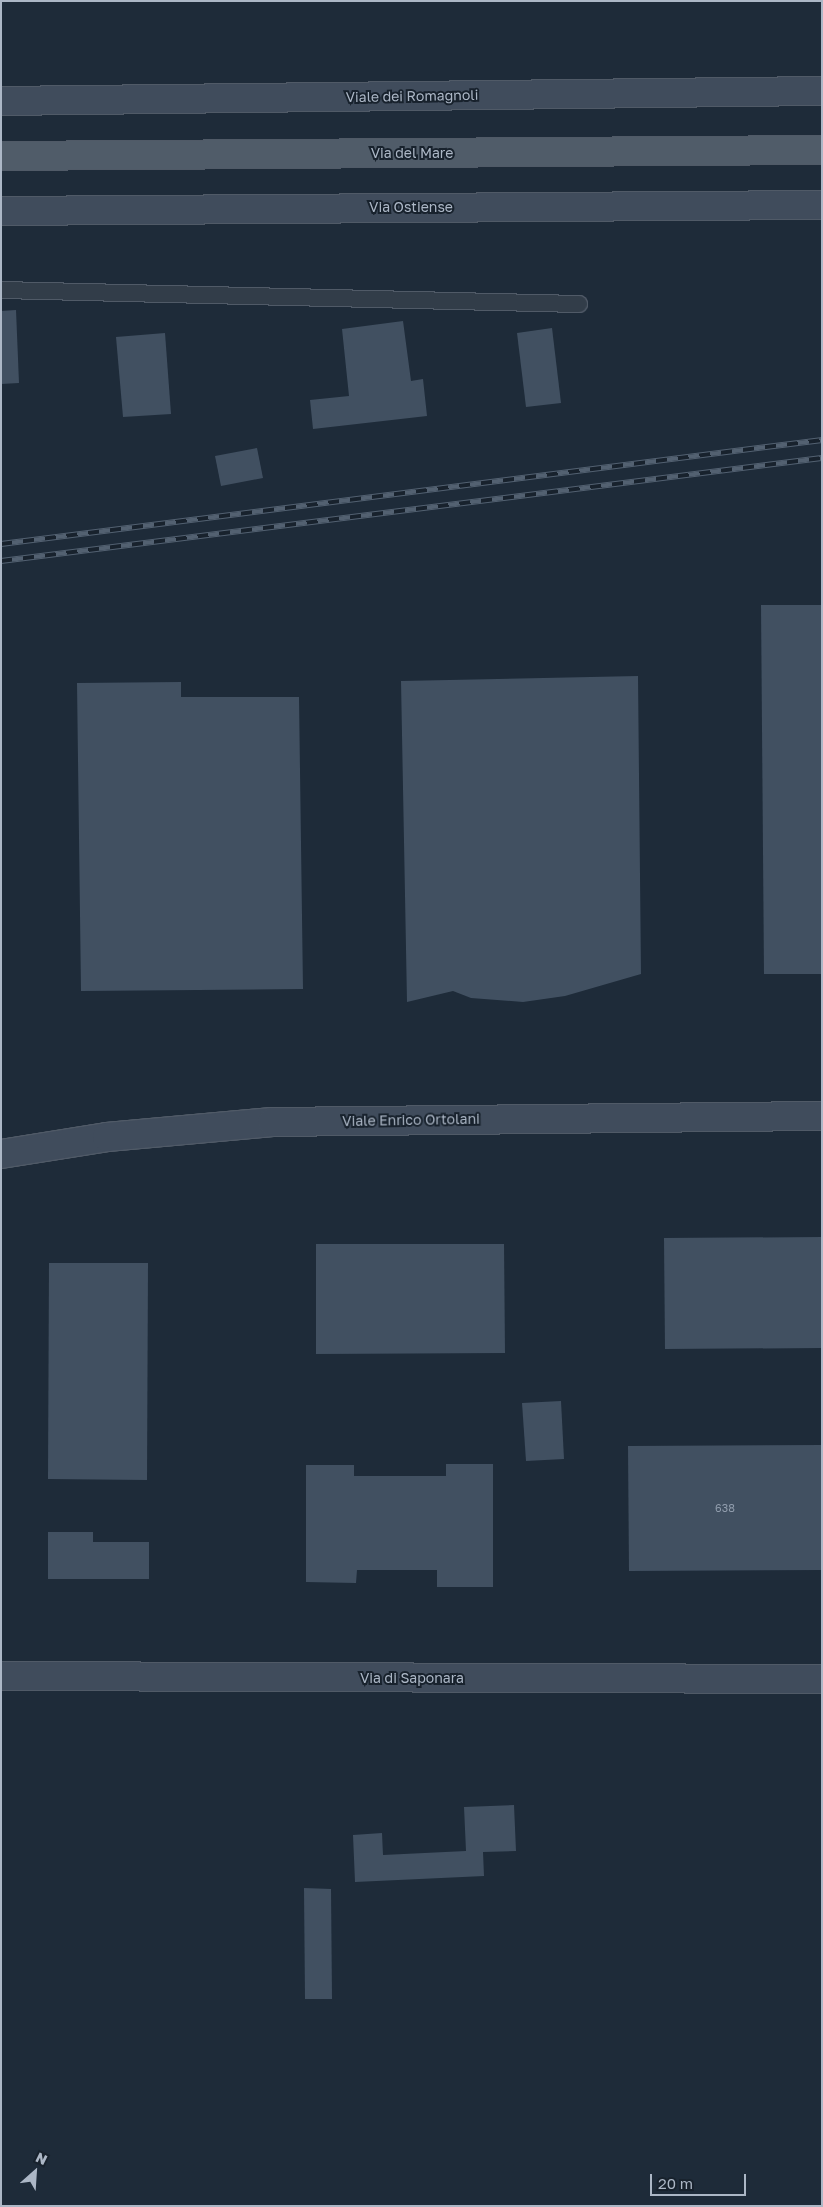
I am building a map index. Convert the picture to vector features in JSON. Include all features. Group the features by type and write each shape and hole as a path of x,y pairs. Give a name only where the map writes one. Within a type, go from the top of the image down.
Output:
{"main road":[{"name":"Viale dei Romagnoli","path":"1,101 822,91"},
{"name":"Via del Mare","path":"1,156 822,150"},
{"name":"Via Ostiense","path":"1,211 822,205"},
{"name":"Viale Enrico Ortolani","path":"1,1154 107,1137 272,1122 822,1116"},
{"name":"Via di Saponara","path":"1,1676 822,1679"}],"lane":[{"path":"1,290 579,304"}],"building":[{"path":"16,310 19,383 1,384 1,311"},
{"path":"403,321 411,381 423,379 427,416 313,429 310,400 349,396 342,329"},
{"path":"552,328 561,403 526,407 517,333"},
{"path":"165,333 171,414 123,417 116,337"},
{"path":"257,448 263,478 221,486 215,456"},
{"path":"761,605 822,605 822,974 764,974"},
{"path":"638,676 641,974 565,996 523,1002 471,998 453,991 407,1002 401,681"},
{"path":"181,682 181,697 299,697 303,989 81,991 77,683"},
{"path":"822,1237 822,1348 665,1349 664,1238"},
{"path":"316,1244 504,1244 505,1353 316,1354"},
{"path":"49,1263 148,1263 147,1480 48,1479"},
{"path":"561,1401 564,1459 526,1461 522,1403"},
{"path":"822,1445 822,1570 629,1571 628,1446"},
{"path":"446,1464 493,1464 493,1587 437,1587 437,1570 357,1570 356,1583 306,1582 306,1465 354,1465 354,1476 446,1476"},
{"path":"48,1532 93,1532 93,1542 149,1542 149,1579 48,1579"},
{"path":"514,1805 516,1851 483,1852 484,1876 355,1882 353,1835 382,1833 383,1855 466,1851 464,1807"},
{"path":"304,1888 331,1889 332,1999 305,1999"}],"railway":[{"path":"1,544 822,440"},
{"path":"1,561 822,458"}]}
